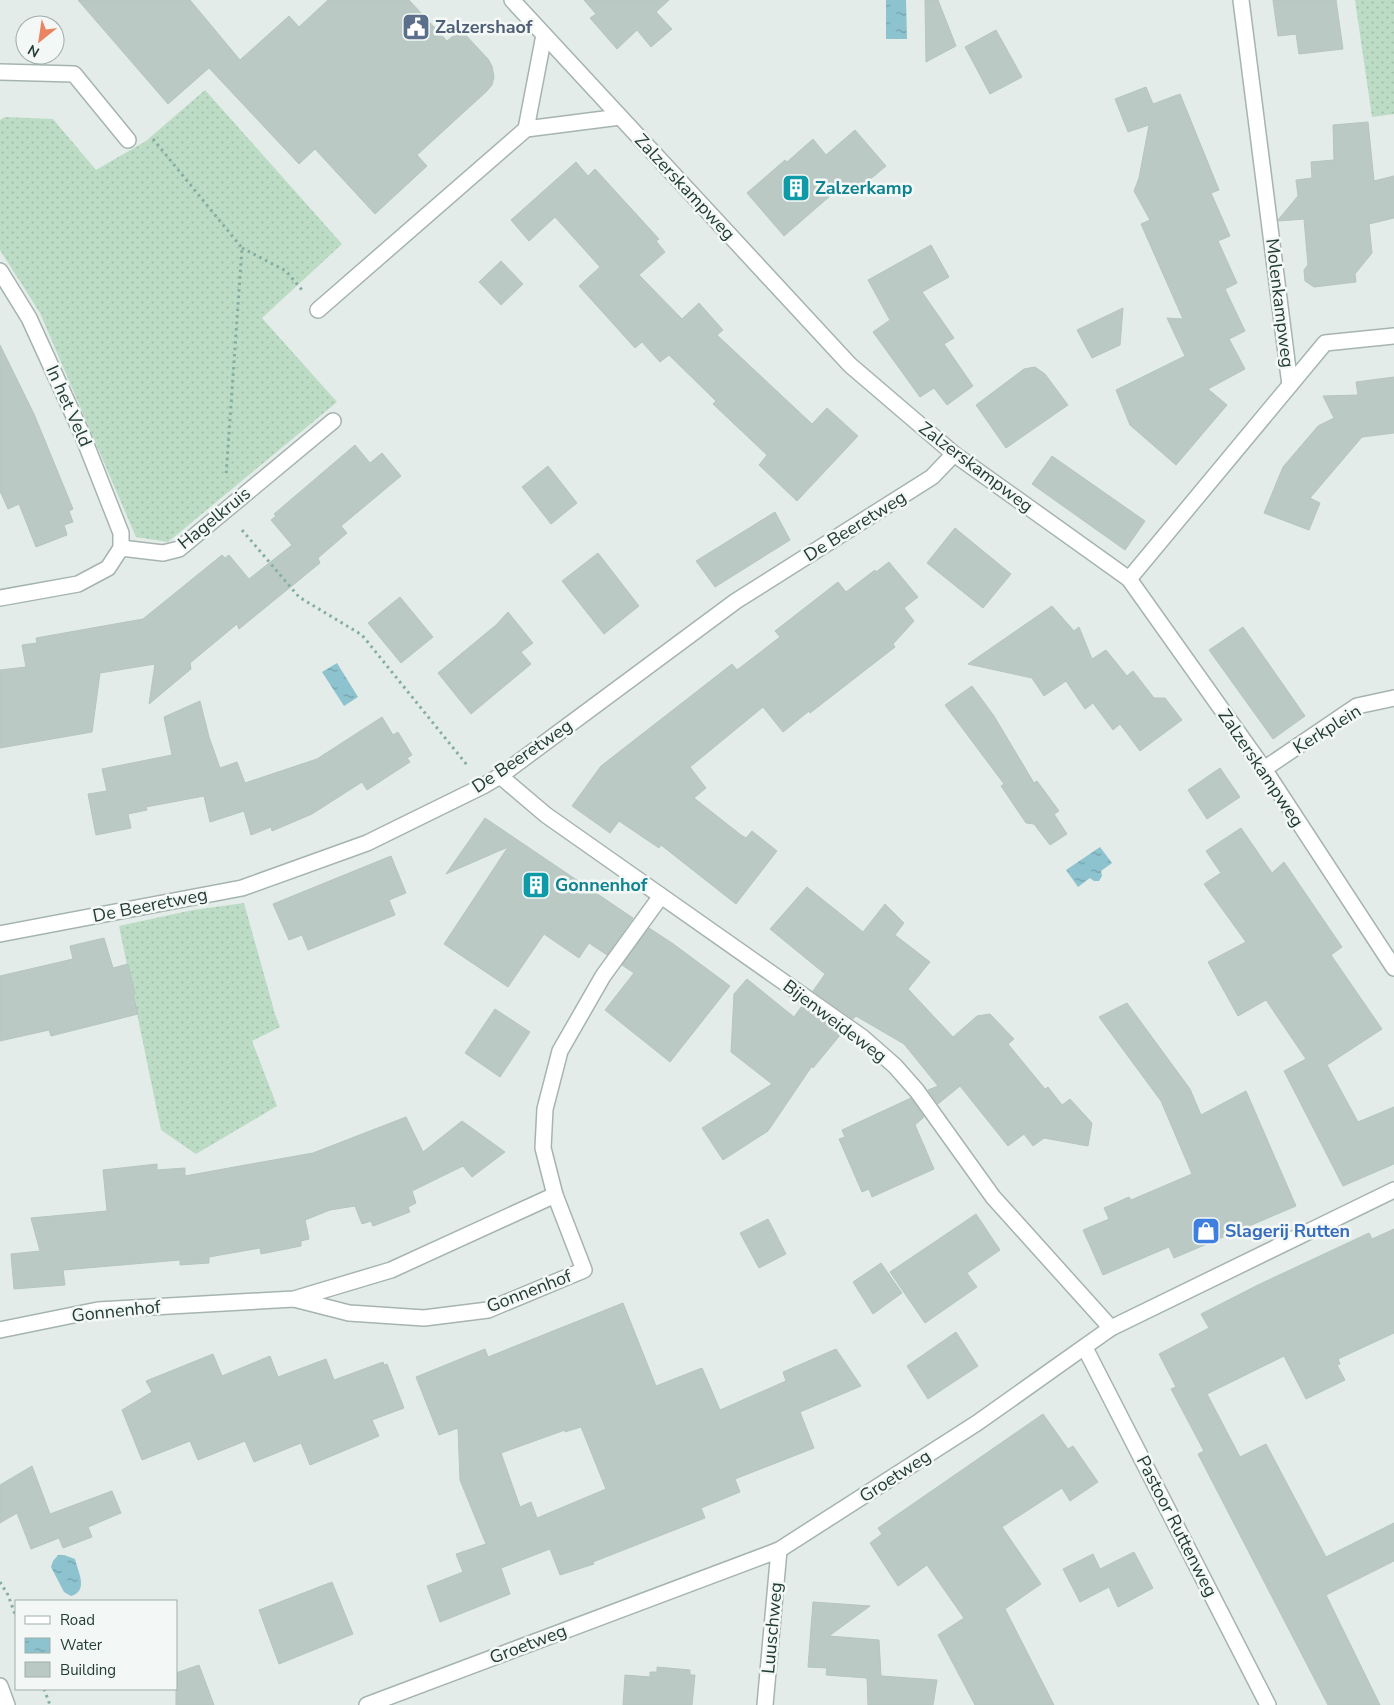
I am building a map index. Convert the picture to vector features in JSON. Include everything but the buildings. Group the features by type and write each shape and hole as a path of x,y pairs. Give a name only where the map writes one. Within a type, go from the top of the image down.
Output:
{"street":[{"name":"Zalzerskampweg","path":"512,0 850,365 954,454 1129,579 1264,769 1394,968"},
{"name":"Molenkampweg","path":"1129,579 1290,385 1241,0"},
{"path":"526,129 544,36"},
{"path":"0,72 74,74 128,140"},
{"path":"318,310 526,129 620,117"},
{"name":"In het Veld","path":"0,271 29,318 82,434 121,532 120,548"},
{"path":"1290,385 1325,343 1394,336"},
{"name":"Hagelkruis","path":"120,548 163,554 179,549 333,421"},
{"name":"De Beeretweg","path":"0,934 242,888 367,843 483,786 500,776 736,601 932,477 954,454"},
{"path":"0,598 78,584 108,568 120,548"},
{"name":"Kerkplein","path":"1264,769 1357,706 1394,698"},
{"name":"Bijenweideweg","path":"500,776 546,815 862,1037 895,1066 918,1091 992,1197 1112,1328"},
{"path":"555,1194 542,1148 545,1109 560,1052 603,976 661,896"},
{"name":"Groetweg","path":"367,1705 779,1550 977,1423 1112,1328 1394,1190"},
{"name":"Gonnenhof","path":"0,1330 98,1310 294,1299 391,1270 555,1194 584,1270 488,1310 424,1318 349,1313 294,1299"},
{"name":"Pastoor Ruttenweg","path":"1085,1348 1268,1705"},
{"name":"Luuschweg","path":"765,1705 779,1550"},
{"path":"0,1686 7,1705"}],"path":[{"path":"128,140 151,137 242,248 286,271 318,310"},
{"path":"242,248 224,510 299,597 362,635 483,786"},
{"path":"0,1582 8,1595 15,1614"},
{"path":"44,1690 50,1705"}],"green space":[{"path":"1355,0 1394,0 1394,114 1372,117"},
{"path":"205,90 342,244 262,318 337,402 168,542 136,537 40,313 0,250 0,120 5,117 53,119 96,170 146,141"},
{"path":"244,903 280,1027 252,1041 277,1106 196,1154 161,1130 119,926 193,910"}],"water":[{"path":"886,0 906,0 907,39 886,39"},
{"path":"337,663 358,697 344,706 322,672"},
{"path":"1100,847 1112,863 1101,871 1102,876 1099,881 1094,881 1090,878 1078,887 1066,870"},
{"path":"58,1555 75,1559 81,1586 76,1594 71,1596 64,1592 51,1567"}],"place":[{"name":"Zalzershaof","path":"416,27"},
{"name":"Zalzerkamp","path":"796,188"},
{"name":"Gonnenhof","path":"536,885"},
{"name":"Slagerij Rutten","path":"1206,1231"}]}
